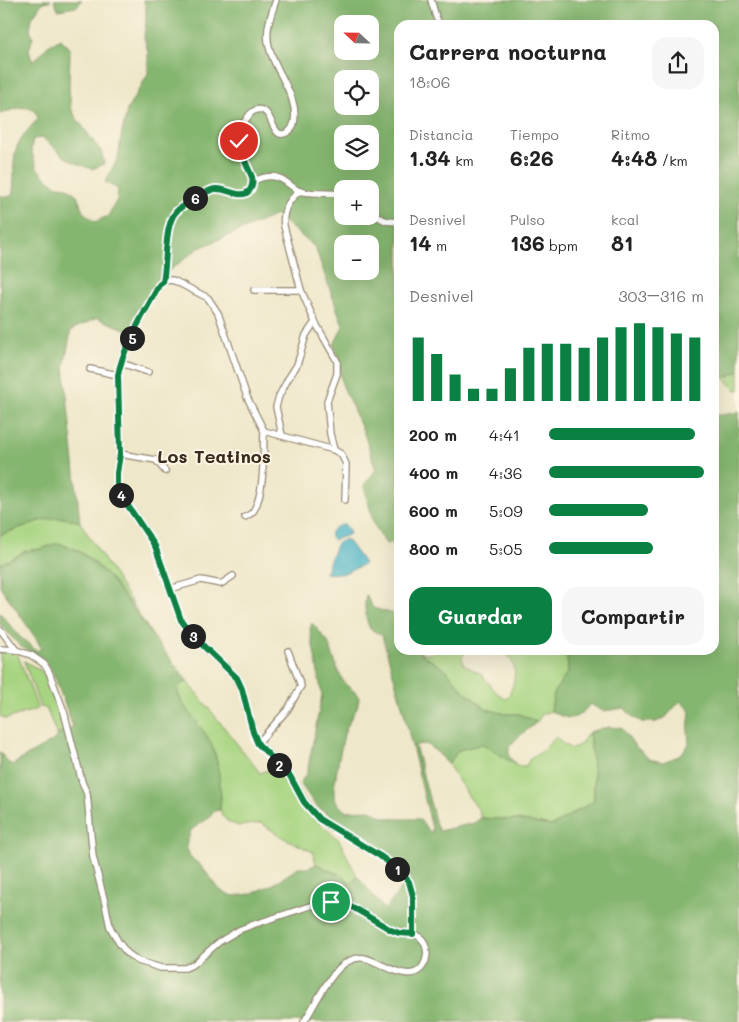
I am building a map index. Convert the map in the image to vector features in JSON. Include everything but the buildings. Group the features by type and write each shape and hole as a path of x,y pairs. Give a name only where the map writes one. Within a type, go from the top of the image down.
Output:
{"street":[{"path":"163,282 170,228 177,211 198,197 216,189 245,194 252,188 253,182 249,168 239,146 239,136 253,111 265,111 278,133 289,132 292,128 294,109 290,95 272,57 268,41 268,27 276,0"},
{"path":"431,0 438,20"},
{"path":"253,182 275,176 300,191 334,193"},
{"path":"300,191 286,207 283,221 301,290 315,322 336,361 337,374 326,401 334,450"},
{"path":"379,217 386,222 394,222"},
{"path":"245,517 254,512 259,496 262,477 264,431 247,397 218,313 208,298 175,281 163,282 159,285 120,363 118,375 120,454 117,486 122,497 155,546 181,620 193,636 237,678 258,744 290,776 304,802 319,819 380,856 400,871 409,882 413,896 413,934"},
{"path":"254,290 301,290"},
{"path":"282,436 276,407 278,396 297,365 306,335 315,322"},
{"path":"120,363 148,372"},
{"path":"90,369 118,375"},
{"path":"264,431 334,450 341,454 346,464 344,500"},
{"path":"120,454 156,460 165,471"},
{"path":"170,590 201,580 221,584 233,576"},
{"path":"0,629 16,650"},
{"path":"0,649 16,650 31,655 44,664 49,672 64,712 82,782 87,794 93,857 110,927 127,953 138,961 161,968 185,968 194,964 219,942 239,930 319,903 331,902 347,904 391,930 399,933 413,934 422,940 427,950 424,965 419,971 410,974 363,958 350,960 342,964 326,984 304,1022"},
{"path":"258,744 288,708 301,686 288,651"}],"green space":[{"path":"0,0 51,0 42,3 32,18 30,29 33,37 29,50 32,61 48,46 61,39 70,50 69,89 71,108 101,151 104,164 92,169 76,163 65,157 43,138 33,139 31,150 37,168 57,186 67,187 77,195 83,212 95,222 108,216 117,200 118,189 105,182 118,158 127,110 148,74 148,52 144,37 146,6 143,0 739,0 739,371 724,378 719,378 719,20 394,20 394,542 386,544 374,525 364,485 376,470 364,433 342,384 334,345 343,326 315,247 276,215 199,248 158,279 130,331 97,318 71,330 64,367 80,522 55,518 39,521 0,535 0,195 5,197 12,196 14,159 17,147 38,118 32,109 22,108 0,114"},
{"path":"54,0 82,0 76,7 58,10"},
{"path":"739,371 739,390 736,390 724,378"},
{"path":"739,412 739,1022 0,1022 0,752 8,763 16,765 15,763 54,740 62,732 73,727 55,677 43,658 20,646 0,624 0,613 20,637 37,651 41,648 0,586 0,564 25,551 41,549 58,543 77,550 110,578 188,682 182,683 177,689 183,703 212,745 219,773 221,802 220,810 214,811 210,817 191,830 186,846 190,857 201,866 221,891 233,896 251,894 272,885 298,868 308,868 316,864 351,882 357,876 385,910 411,875 395,861 316,806 300,783 307,773 322,695 310,629 312,623 328,642 344,683 359,698 357,708 344,734 334,787 334,797 345,811 371,810 383,817 419,819 429,831 433,832 402,705 382,635 370,629 367,620 365,608 366,595 373,608 394,614 394,655 423,655 446,670 464,691 486,709 506,714 519,714 537,722 509,747 509,756 517,766 483,744 459,750 448,764 426,744 415,745 439,831 474,823 481,818 517,820 552,826 594,801 594,775 589,732 608,727 622,728 635,746 649,759 663,762 679,756 689,744 690,711 680,701 666,717 656,722 642,722 633,717 624,708 603,711 590,704 581,714 572,718 563,717 551,711 554,692 568,672 567,655 719,655 719,415"},
{"path":"55,518 80,522 154,638 109,578 88,557 77,550 58,543 41,549 25,551 0,564 0,535 39,521"},
{"path":"0,649 16,650 38,709 5,719 0,716"},
{"path":"423,655 463,655 462,657 464,665 481,674 498,694 507,699 514,676 513,664 508,655 567,655 568,672 554,692 551,711 542,714 537,722 519,714 506,714 486,709 464,691 446,670"},
{"path":"24,661 45,675 65,730 57,735 46,708 40,707"},
{"path":"188,682 260,773 274,768 304,810 339,840 357,876 351,882 316,864 313,852 282,837 261,823 239,826 228,822 222,815 216,757 209,739 179,699 177,689 182,683"},
{"path":"589,732 594,775 594,801 552,826 517,820 481,818 478,809 448,764 459,750 483,744 517,766 526,766 531,757 540,753 556,737 571,749 581,744"}],"water":[{"path":"342,525 348,528 350,534 334,540 331,538 330,535 334,529"},
{"path":"345,539 364,563 363,565 342,574 325,573 336,545"}],"district":[{"name":"Los Teatinos","path":"214,457"}],"route":[{"path":"239,141 240,150 252,177 252,188 245,194 225,190 211,190 177,211 170,228 163,282 159,285 120,363 118,375 120,454 117,486 122,497 155,546 181,620 193,636 237,678 258,744 290,776 304,802 319,819 380,856 400,871 409,882 413,896 413,934 399,933 391,930 347,904 331,902"}]}
